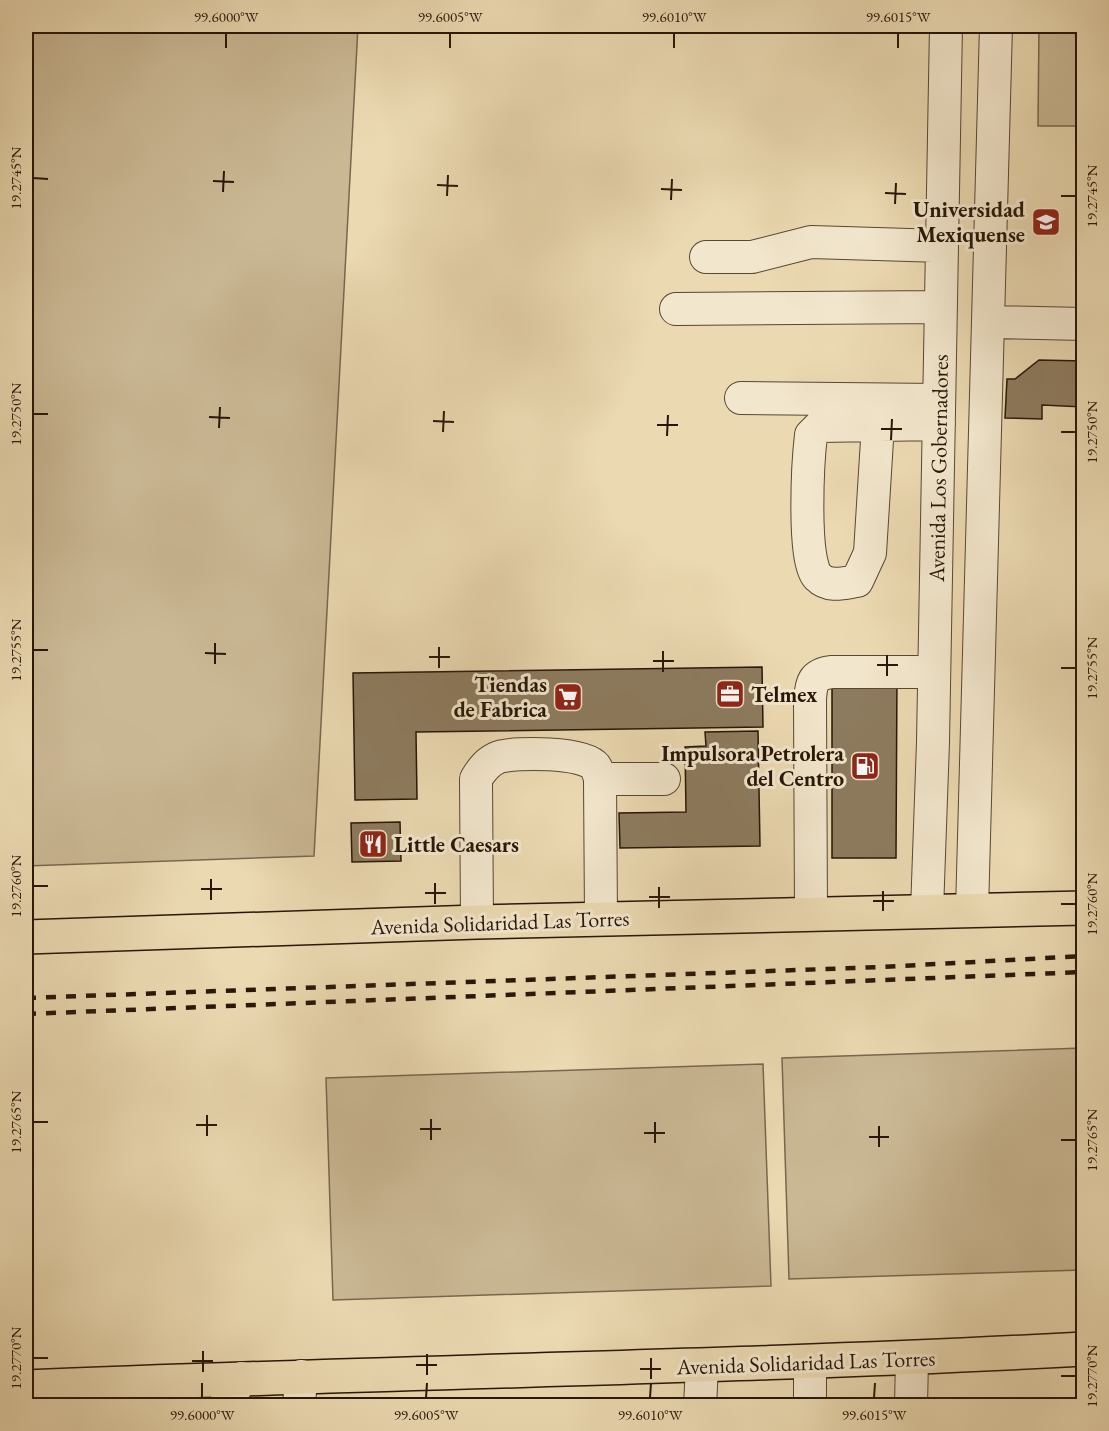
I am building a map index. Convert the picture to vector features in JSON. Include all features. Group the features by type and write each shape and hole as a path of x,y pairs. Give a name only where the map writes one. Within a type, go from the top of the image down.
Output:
{"main road":[{"name":"Avenida Solidaridad Las Torres","path":"26,937 477,922 1083,908"},
{"name":"Avenida Solidaridad Las Torres","path":"26,1387 242,1378 300,1390 702,1366 810,1363 1083,1349"}],"street":[{"name":"Avenida Los Gobernadores","path":"927,911 933,742 946,26"},
{"name":"Avenida Los Gobernadores","path":"972,911 990,322 996,26"},
{"path":"706,257 752,257 811,242 942,246"},
{"path":"676,309 941,307"},
{"path":"990,322 1083,324"},
{"path":"741,398 939,412"},
{"path":"878,424 870,553 857,581 831,585 817,577 808,553 811,435 820,426 878,424 939,412"},
{"path":"811,914 810,700 814,678 820,673 832,672 933,672"},
{"path":"933,742 976,744"},
{"path":"477,922 476,779 485,765 500,757 569,754 595,766 600,778 601,919"},
{"path":"600,778 664,779"},
{"path":"911,1406 912,1358"},
{"path":"810,1363 810,1406"},
{"path":"700,1406 702,1366"},
{"path":"224,1406 242,1378"}],"shaded area":[{"path":"26,26 358,26 314,856 26,866"},
{"path":"1039,26 1083,26 1083,126 1038,126"},
{"path":"1083,1048 1083,1270 789,1279 782,1058"},
{"path":"763,1064 771,1286 333,1300 326,1078"}],"building":[{"path":"1039,360 1084,361 1084,407 1042,405 1042,419 1005,418 1007,379 1015,379"},
{"path":"762,667 763,727 416,732 417,799 355,800 353,673"},
{"name":"Impulsora Petrolera del Centro","path":"897,673 896,858 832,858 832,674"},
{"path":"758,731 760,846 620,848 619,813 686,812 685,747 706,746 705,732"},
{"path":"400,822 401,861 352,862 351,823"}],"railway":[{"path":"26,998 881,967 1084,956"},
{"path":"26,1014 1084,972"}],"place":[{"name":"Universidad Mexiquense","path":"1046,222"},
{"name":"Telmex","path":"730,694"},
{"name":"Tiendas de Fabrica","path":"568,697"},
{"name":"Impulsora Petrolera del Centro","path":"865,766"},
{"name":"Little Caesars","path":"373,844"}]}
